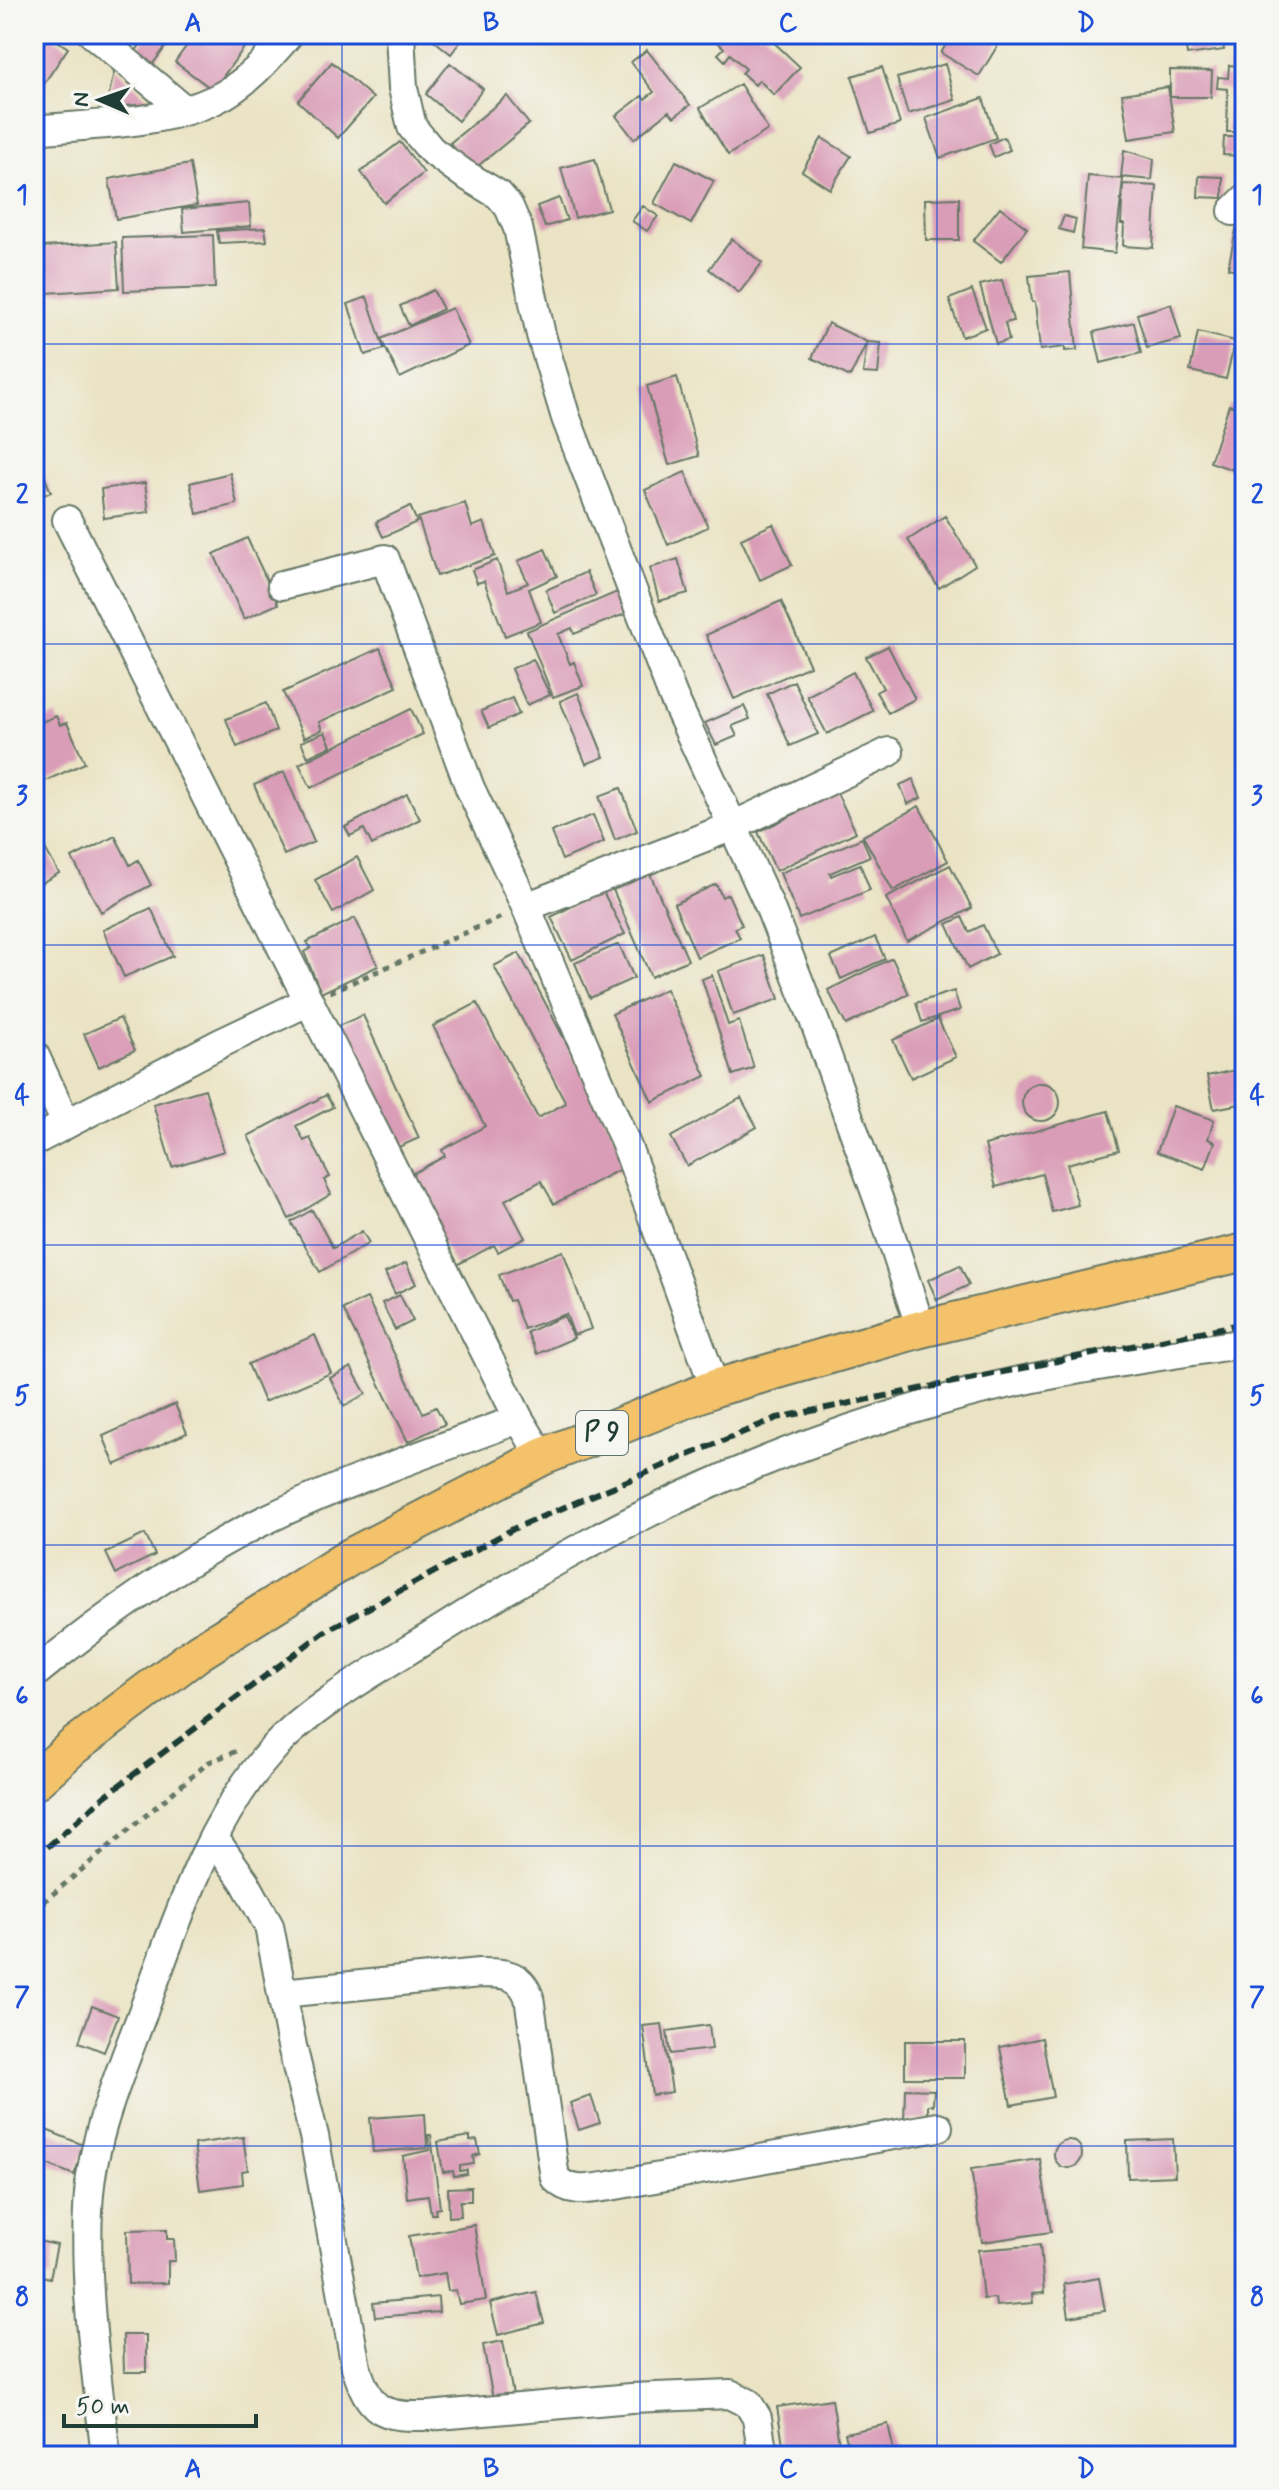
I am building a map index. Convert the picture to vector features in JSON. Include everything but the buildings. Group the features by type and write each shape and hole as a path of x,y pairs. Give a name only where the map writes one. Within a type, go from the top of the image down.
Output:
{"main road":[{"name":"P 9","path":"34,1782 74,1746 199,1652 350,1557 542,1457 715,1388 921,1329 1245,1252"}],"street":[{"path":"93,34 185,110"},
{"path":"34,130 140,119 185,110 217,99 268,59 289,34"},
{"path":"400,34 403,88 412,127 431,150 499,195 509,207 518,228 541,335 566,418 673,696 768,903 814,1020 921,1329"},
{"path":"67,520 222,823 307,1002 519,1419 542,1457"},
{"path":"282,585 385,559 470,788 526,907 629,1152 715,1388"},
{"path":"526,907 733,826 889,752"},
{"path":"34,1141 219,1044 307,1002"},
{"path":"34,1054 66,1123"},
{"path":"106,2456 88,2207 106,2109 187,1894 214,1838 248,1782 274,1747 309,1718 472,1610 638,1515 737,1471 841,1431 944,1399 1054,1375 1245,1343"},
{"path":"34,1674 173,1573 262,1522 381,1471 519,1419"},
{"path":"214,1838 245,1882 269,1926 314,2136 356,2367 364,2393 374,2405 399,2416 428,2416 631,2398 730,2394 748,2403 757,2418 763,2456"},
{"path":"282,1993 480,1973 499,1973 517,1979 524,1984 529,1997 555,2178 563,2187 572,2190 610,2186 938,2127"}],"path":[{"path":"307,1002 526,907"},
{"path":"34,1910 209,1762 239,1751"}],"railway":[{"path":"34,1859 105,1796 324,1632 515,1528 777,1418 1245,1323"}]}
